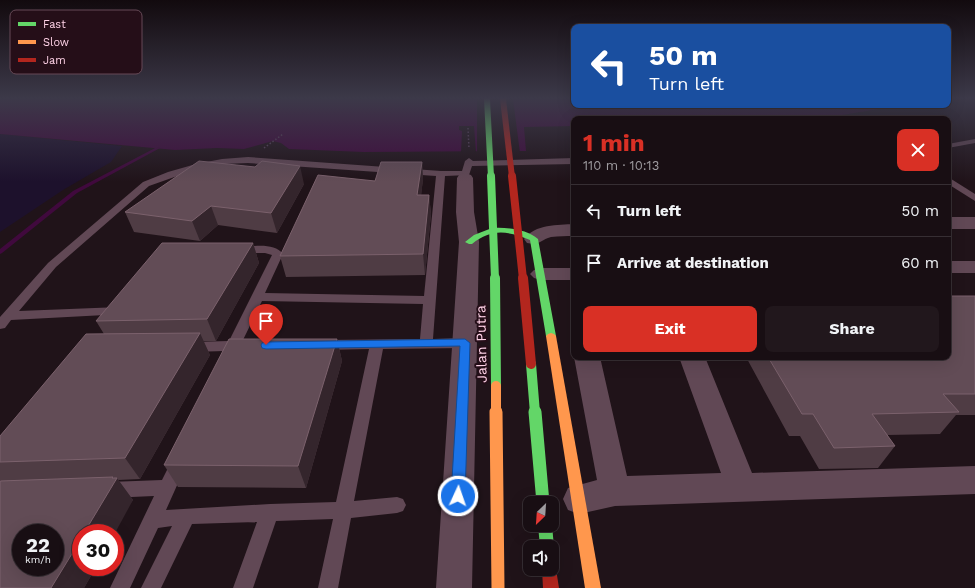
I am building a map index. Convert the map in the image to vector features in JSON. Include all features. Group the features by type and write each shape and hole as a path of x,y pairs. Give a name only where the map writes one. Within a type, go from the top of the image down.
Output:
{"main road":[{"name":"Jalan Putra","path":"489,126 494,263 498,588"},
{"path":"506,126 522,262 542,496"},
{"path":"478,237 503,230 512,231 534,239 593,588"},
{"path":"550,576 551,588"}],"street":[{"path":"454,588 465,343 478,237 465,212 467,169"},
{"path":"951,224 975,223"},
{"path":"534,239 537,235 571,230"},
{"path":"951,267 975,267"},
{"path":"541,274 571,280"},
{"path":"589,360 615,491"},
{"path":"693,360 742,488"},
{"path":"579,498 615,491 975,480"}],"lane":[{"path":"951,145 975,141"},
{"path":"0,325 52,265 146,184 190,168 225,160 440,174 467,169 571,161"},
{"path":"426,343 440,174"},
{"path":"951,182 975,198"},
{"path":"224,367 278,254 275,251 266,250 228,251"},
{"path":"258,297 430,300"},
{"path":"111,324 129,299"},
{"path":"9,316 120,311"},
{"path":"314,345 465,343"},
{"path":"328,588 377,344"},
{"path":"179,347 250,346"},
{"path":"120,588 184,452"},
{"path":"96,490 167,488"},
{"path":"152,520 187,516 344,510 397,505"},
{"path":"243,588 270,512"},
{"path":"151,588 187,516"}],"path":[{"path":"467,169 468,128"},
{"path":"262,149 283,134"}],"shaded area":[{"path":"0,126 552,126 524,127 526,151 364,152 289,149 281,143 273,141 244,149 217,148 175,150 0,134"},
{"path":"0,134 122,146 111,162 63,190 0,232"}],"pier":[{"path":"459,126 474,126 476,153 461,153 462,131 459,130"},
{"path":"477,126 517,126 520,153 477,153"}],"building":[{"path":"199,161 255,167 262,161 300,166 271,213 211,206 192,221 125,212"},
{"path":"381,162 422,162 417,195 429,195 423,254 280,256 318,175 375,181"},
{"path":"162,243 253,243 207,319 96,321"},
{"path":"951,296 975,296 975,394 943,394 959,412 872,414 895,446 834,448 813,414 802,414 770,360 951,360"},
{"path":"200,333 125,458 0,462 0,436 86,334"},
{"path":"229,339 337,339 298,466 164,465"},
{"path":"117,478 89,524 72,524 72,554 64,567 64,524 12,524 12,576 58,576 51,588 0,588 0,481"}],"waterway":[{"path":"0,252 75,192 158,148"}],"traffic: fast":[{"path":"488,126 495,263 496,386"},
{"path":"469,242 476,236 500,230 517,233 534,239 551,336"},
{"path":"531,364 542,496"},
{"path":"546,532 546,540"}],"traffic: slow":[{"path":"551,336 593,588"},
{"path":"496,386 498,588"}],"traffic: jam":[{"path":"506,126 522,262 531,364"},
{"path":"550,576 551,588"}],"route":[{"path":"266,345 465,343 458,496"}]}
